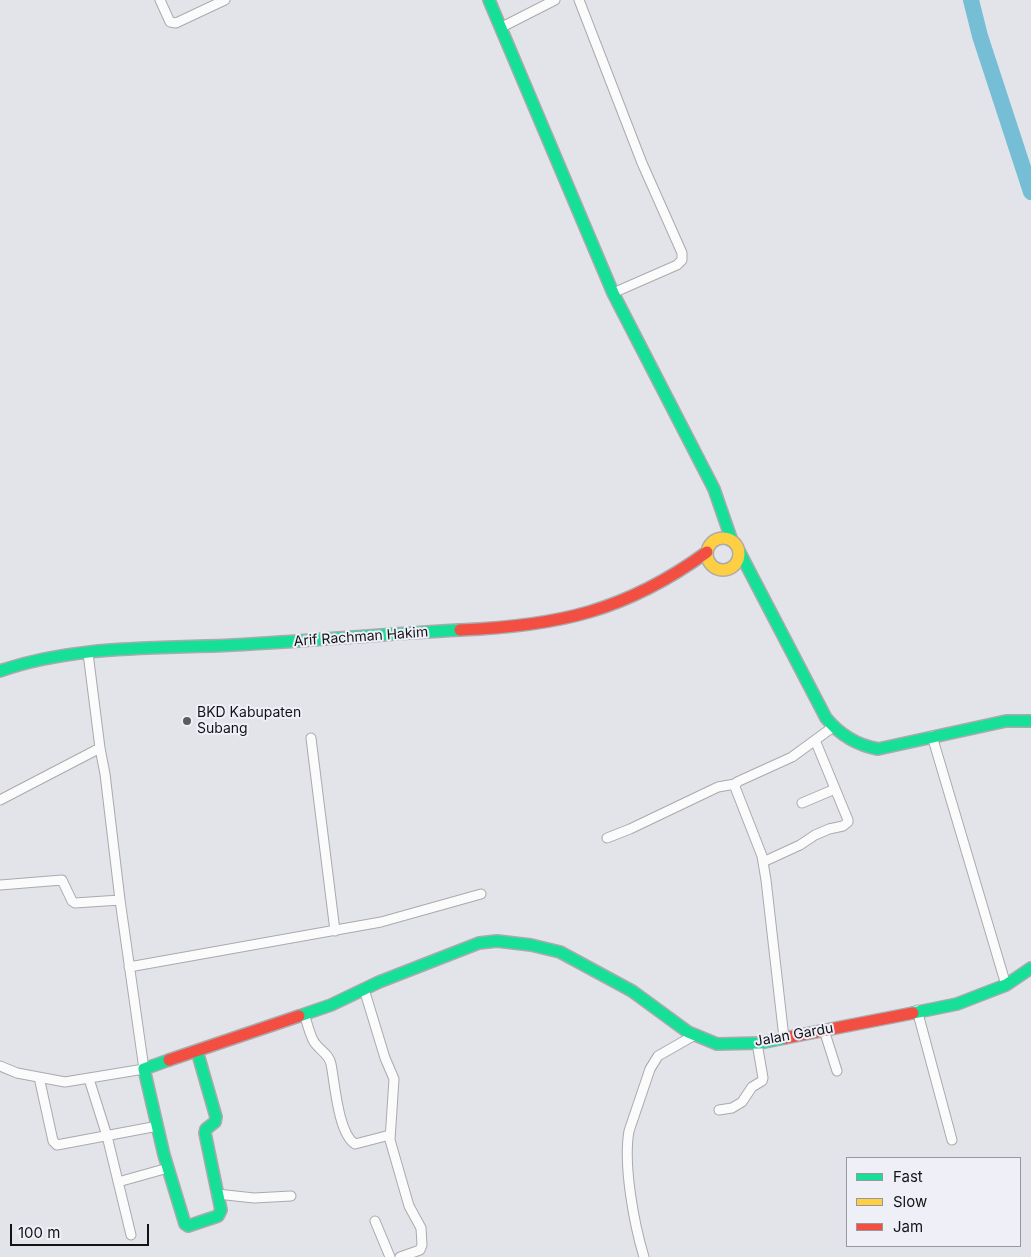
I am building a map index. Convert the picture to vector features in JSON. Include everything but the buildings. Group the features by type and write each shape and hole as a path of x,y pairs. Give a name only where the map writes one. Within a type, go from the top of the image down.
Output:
{"main road":[{"path":"490,0 613,293 714,489 732,541 826,718 848,740 866,747 878,749 1006,721 1031,721"},
{"path":"713,567 710,563 709,548 721,509"},
{"path":"709,548 721,538 732,541"},
{"name":"Arif Rachman Hakim","path":"0,671 24,663 88,652 332,640 518,627 562,620 622,601 684,570 709,548"},
{"path":"684,570 713,567 724,570 734,566 738,559 739,551"},
{"path":"734,566 753,579"},
{"name":"Jalan Gardu","path":"143,1062 197,1051 331,1005 364,989 487,941 550,949 571,958 632,991 693,1036 717,1044 757,1043 917,1010 957,1004 1006,985 1031,968"},
{"path":"143,1062 168,1168 186,1225 190,1226 219,1214 221,1210 205,1133 206,1129 215,1122 216,1118 197,1051"}],"street":[{"path":"160,0 170,22 176,23 226,0"},
{"path":"502,27 555,0"},
{"path":"579,0 642,163 682,253 682,260 677,265 613,293"},
{"path":"0,1066 17,1073 65,1082 89,1079 143,1062 88,652"},
{"path":"607,838 718,787 735,784 792,757 833,727"},
{"path":"932,736 1006,985"},
{"path":"311,738 336,931"},
{"path":"763,862 800,845 815,835 847,824 848,820 815,740"},
{"path":"0,800 100,748"},
{"path":"735,784 736,792 763,862 774,938 784,1038"},
{"path":"802,803 835,789"},
{"path":"0,885 62,880 72,901 75,903 120,900"},
{"path":"129,967 391,920 481,894"},
{"path":"364,989 385,1058 394,1079 390,1135 409,1206 421,1228 422,1245 420,1250 400,1257"},
{"path":"917,1010 952,1140"},
{"path":"304,1014 313,1040 331,1062 334,1084 348,1136 355,1144 390,1135"},
{"path":"824,1030 837,1071"},
{"path":"644,1257 636,1231 628,1170 627,1140 651,1065 658,1056 693,1036"},
{"path":"719,1110 732,1108 742,1102 752,1087 762,1081 757,1043"},
{"path":"39,1077 55,1144 60,1146 158,1126"},
{"path":"89,1079 106,1136 131,1235"},
{"path":"118,1182 168,1168"},
{"path":"217,1194 254,1198 291,1196"},
{"path":"375,1221 390,1257"}],"waterway":[{"path":"971,0 980,36 1031,192"}],"traffic: fast":[{"path":"489,0 613,293 714,489 732,541"},
{"path":"739,551 826,718 849,738 863,745 878,749 1006,721 1031,721"},
{"path":"0,671 28,663 86,652 233,645 460,630"},
{"path":"299,1016 331,1005 379,982 479,943 497,941 531,945 560,952 632,991 688,1032 717,1044 760,1043 785,1038"},
{"path":"913,1013 957,1004 1006,985 1031,968"},
{"path":"169,1060 144,1069 164,1155 185,1224 188,1226 218,1216 221,1210 205,1133 206,1129 215,1122 216,1117 197,1051"}],"traffic: slow":[{"path":"723,538 729,539 734,543 738,548 739,554 738,560 734,565 729,569 723,570 717,569 712,565 708,560 707,554 708,548 712,543 717,539 723,538"}],"traffic: jam":[{"path":"460,630 529,624 590,612 648,589 707,552"},
{"path":"785,1038 913,1013"},
{"path":"169,1060 299,1016"}],"place":[{"name":"BKD Kabupaten Subang","path":"187,721"}]}
